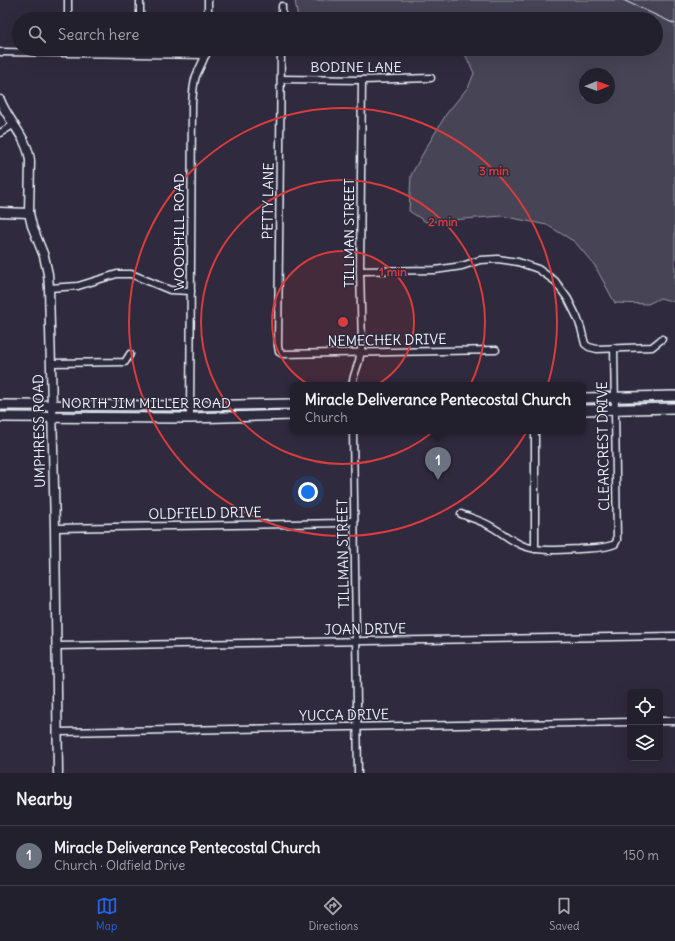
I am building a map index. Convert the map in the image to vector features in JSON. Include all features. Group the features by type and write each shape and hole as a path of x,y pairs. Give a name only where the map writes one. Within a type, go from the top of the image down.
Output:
{"main road":[{"path":"586,398 675,396"},
{"name":"NORTH JIM MILLER ROAD","path":"0,405 190,406 290,404"},
{"path":"586,410 675,408"},
{"name":"NORTH JIM MILLER ROAD","path":"0,417 190,418 290,415"}],"street":[{"path":"68,0 68,12"},
{"path":"140,0 140,12"},
{"path":"208,0 208,12"},
{"path":"282,6 282,12"},
{"path":"0,52 12,52"},
{"name":"WOODHILL ROAD","path":"190,418 193,89 196,76 204,56"},
{"name":"PETTY LANE","path":"280,352 278,346 281,56"},
{"name":"BODINE LANE","path":"281,79 362,80 431,78"},
{"name":"TILLMAN STREET","path":"353,382 362,344 360,271 362,80"},
{"name":"UMPHRESS ROAD","path":"0,100 30,153 29,213 32,226 44,256 48,274 55,528 58,773"},
{"path":"0,133 14,125"},
{"path":"0,212 29,213"},
{"path":"360,271 441,270 462,266 480,260 492,259 518,262 538,269 555,281 568,299 582,328 585,344 589,347 597,349 652,347 662,340"},
{"path":"49,288 78,286 117,274 131,274 170,290 191,291"},
{"name":"CLEARCREST DRIVE","path":"535,549 597,548 616,544 614,348"},
{"name":"NEMECHEK DRIVE","path":"280,352 283,354 496,350"},
{"path":"51,363 125,362 130,354"},
{"name":"TILLMAN STREET","path":"353,434 358,773"},
{"path":"461,514 492,526 516,543 535,549 535,434"},
{"name":"OLDFIELD DRIVE","path":"55,528 343,523 354,520"},
{"name":"JOAN DRIVE","path":"56,646 675,636"},
{"path":"663,721 675,721"},
{"name":"YUCCA DRIVE","path":"58,732 627,722"}],"shaded area":[{"path":"295,0 675,0 675,302 660,298 648,304 615,303 595,266 575,242 547,225 502,216 426,222 409,211 411,175 447,113 469,86 474,73 466,56 663,56 663,12 297,12"}],"tram line":[{"path":"623,0 649,12"},
{"path":"663,18 675,24"}],"place":[{"name":"Miracle Deliverance Pentecostal Church","path":"438,480"}]}
